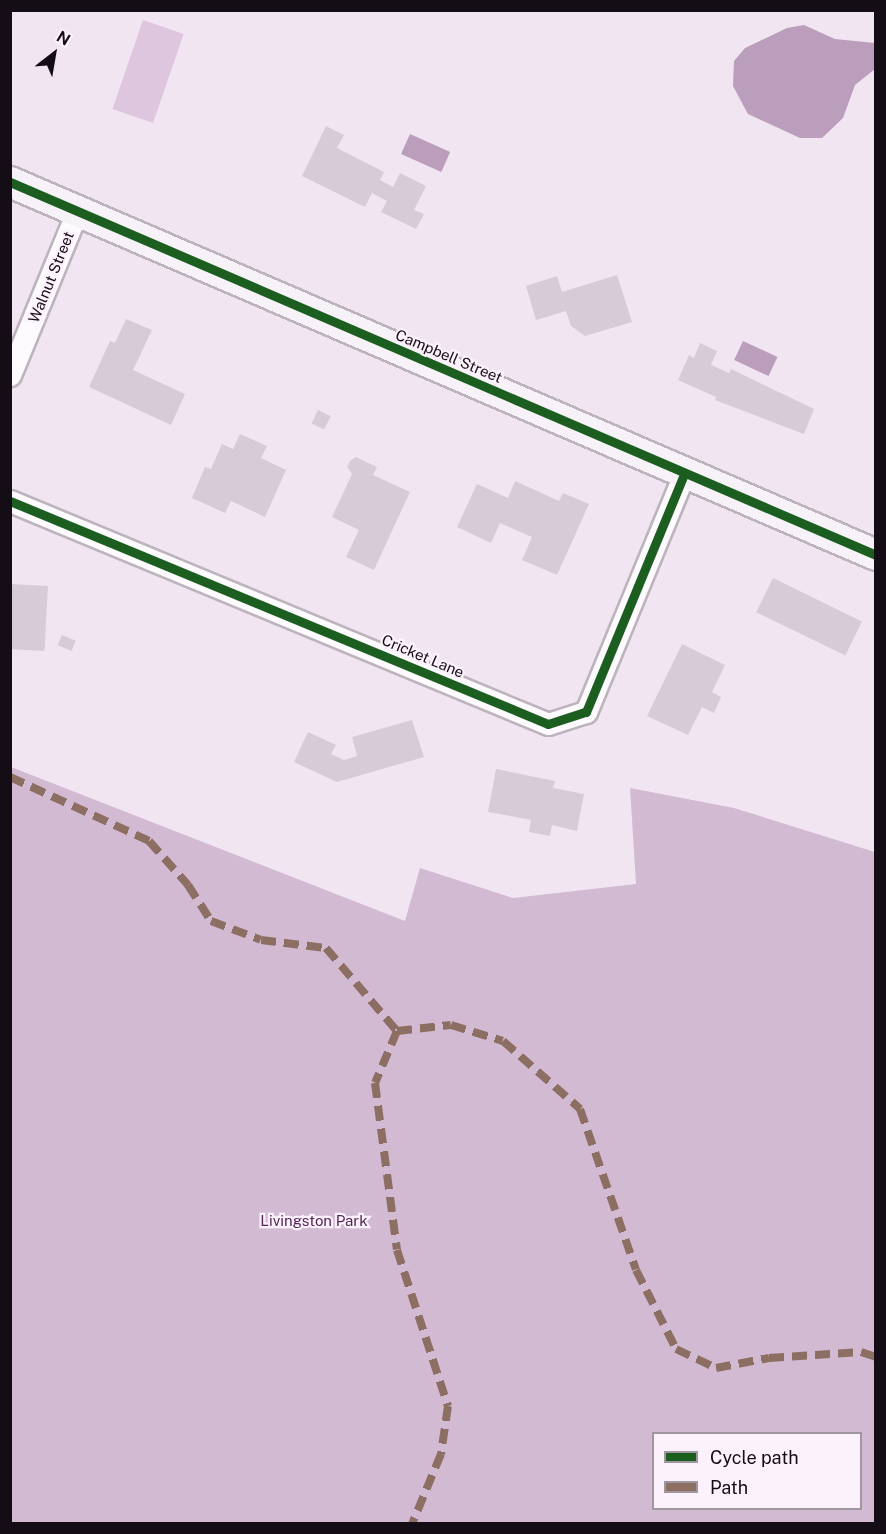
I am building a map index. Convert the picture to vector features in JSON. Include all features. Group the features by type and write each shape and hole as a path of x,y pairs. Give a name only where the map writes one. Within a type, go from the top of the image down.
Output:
{"street":[{"name":"Campbell Street","path":"10,182 876,555"},
{"name":"Walnut Street","path":"10,375 77,212"},
{"name":"Cricket Lane","path":"10,501 548,724 586,712 684,474"}],"shaded area":[{"path":"143,20 184,34 153,123 112,109"},
{"path":"804,25 835,39 875,43 875,69 855,85 843,118 822,138 800,138 748,114 733,86 734,61 745,48 787,28"},
{"path":"410,134 450,152 441,172 401,154"},
{"path":"743,341 777,357 769,376 734,360"}],"green space":[{"name":"Livingston Park","path":"11,767 405,921 420,868 513,898 636,884 630,788 734,808 875,852 875,1523 11,1523"}],"building":[{"path":"326,126 344,135 337,148 384,172 380,180 393,187 400,173 426,186 414,210 424,214 416,229 381,212 387,201 372,193 365,207 302,176"},
{"path":"617,275 632,322 585,336 571,326 566,311 536,320 526,286 557,276 562,292"},
{"path":"126,319 152,330 133,370 185,394 171,425 89,387 110,341 115,343"},
{"path":"700,343 717,351 711,365 729,373 731,369 814,409 804,434 715,400 716,397 678,380 689,355 694,358"},
{"path":"318,410 331,416 324,430 312,424"},
{"path":"240,434 267,446 261,458 286,470 265,517 231,501 225,513 192,498 205,467 211,469 222,444 233,449"},
{"path":"356,457 377,467 373,475 410,492 374,570 346,557 359,530 332,517 352,474 347,467"},
{"path":"515,481 559,501 563,493 589,504 557,575 522,560 532,537 500,523 491,543 457,527 477,484 508,498"},
{"path":"773,578 862,621 845,656 756,612"},
{"path":"10,584 48,586 45,651 10,649"},
{"path":"62,635 76,641 72,651 58,645"},
{"path":"682,644 725,665 712,692 721,697 714,713 702,707 688,735 647,716"},
{"path":"412,720 424,757 337,782 294,762 308,732 336,745 331,754 344,760 357,756 352,737"},
{"path":"496,769 555,781 553,788 584,794 577,831 552,825 550,836 529,832 531,820 488,812"}],"marked path":[{"path":"10,777 149,841 188,885 211,921 261,940 326,948 397,1031 375,1083 397,1250 448,1406 441,1454 412,1524"},
{"path":"397,1031 451,1025 503,1041 580,1109 636,1270 676,1349 716,1368 769,1358 861,1352 876,1357"}],"cycle path":[{"path":"10,182 876,555"},
{"path":"10,501 548,724 586,712 684,474"}]}
